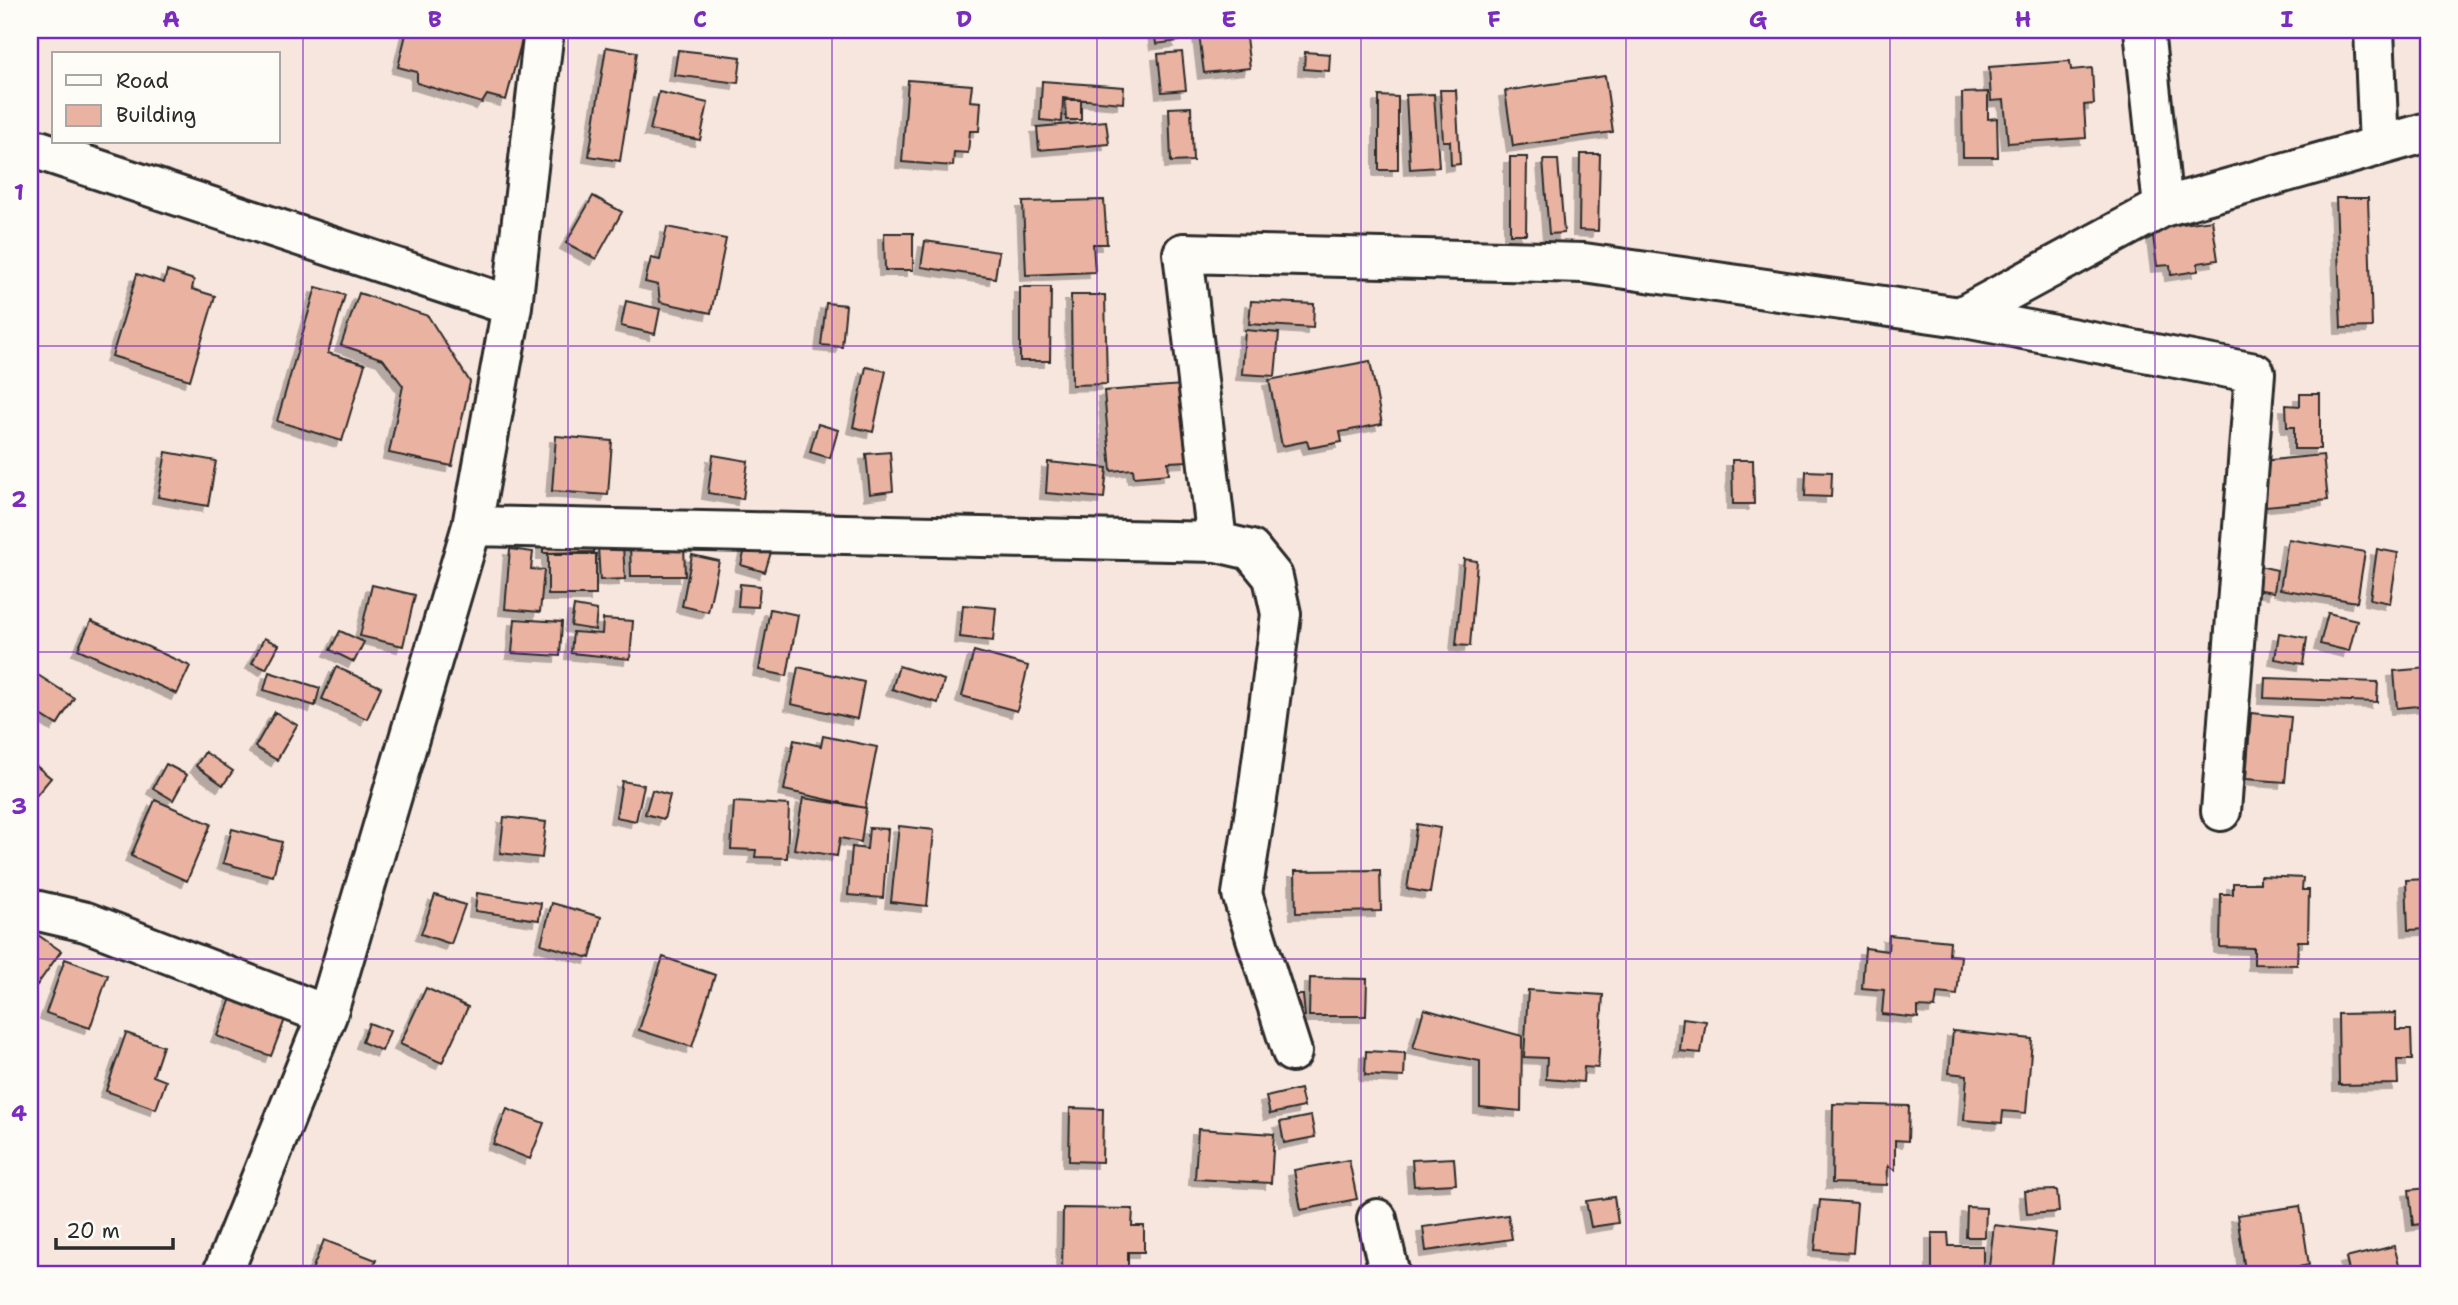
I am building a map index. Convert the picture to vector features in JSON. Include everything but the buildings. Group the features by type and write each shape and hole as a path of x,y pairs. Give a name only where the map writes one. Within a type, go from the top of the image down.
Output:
{"street":[{"path":"222,1275 327,1015 472,526 512,306 544,30"},
{"path":"2144,30 2163,207"},
{"path":"2374,30 2379,146"},
{"path":"1960,317 2163,207 2428,132"},
{"path":"39,150 512,306"},
{"path":"1217,542 1183,253 1584,263 1960,317 2255,373 2221,811"},
{"path":"472,526 1217,542 1251,550 1273,578 1280,614 1259,785 1242,894 1292,1052"},
{"path":"30,909 86,922 327,1015"},
{"path":"1377,1219 1390,1275"}]}
